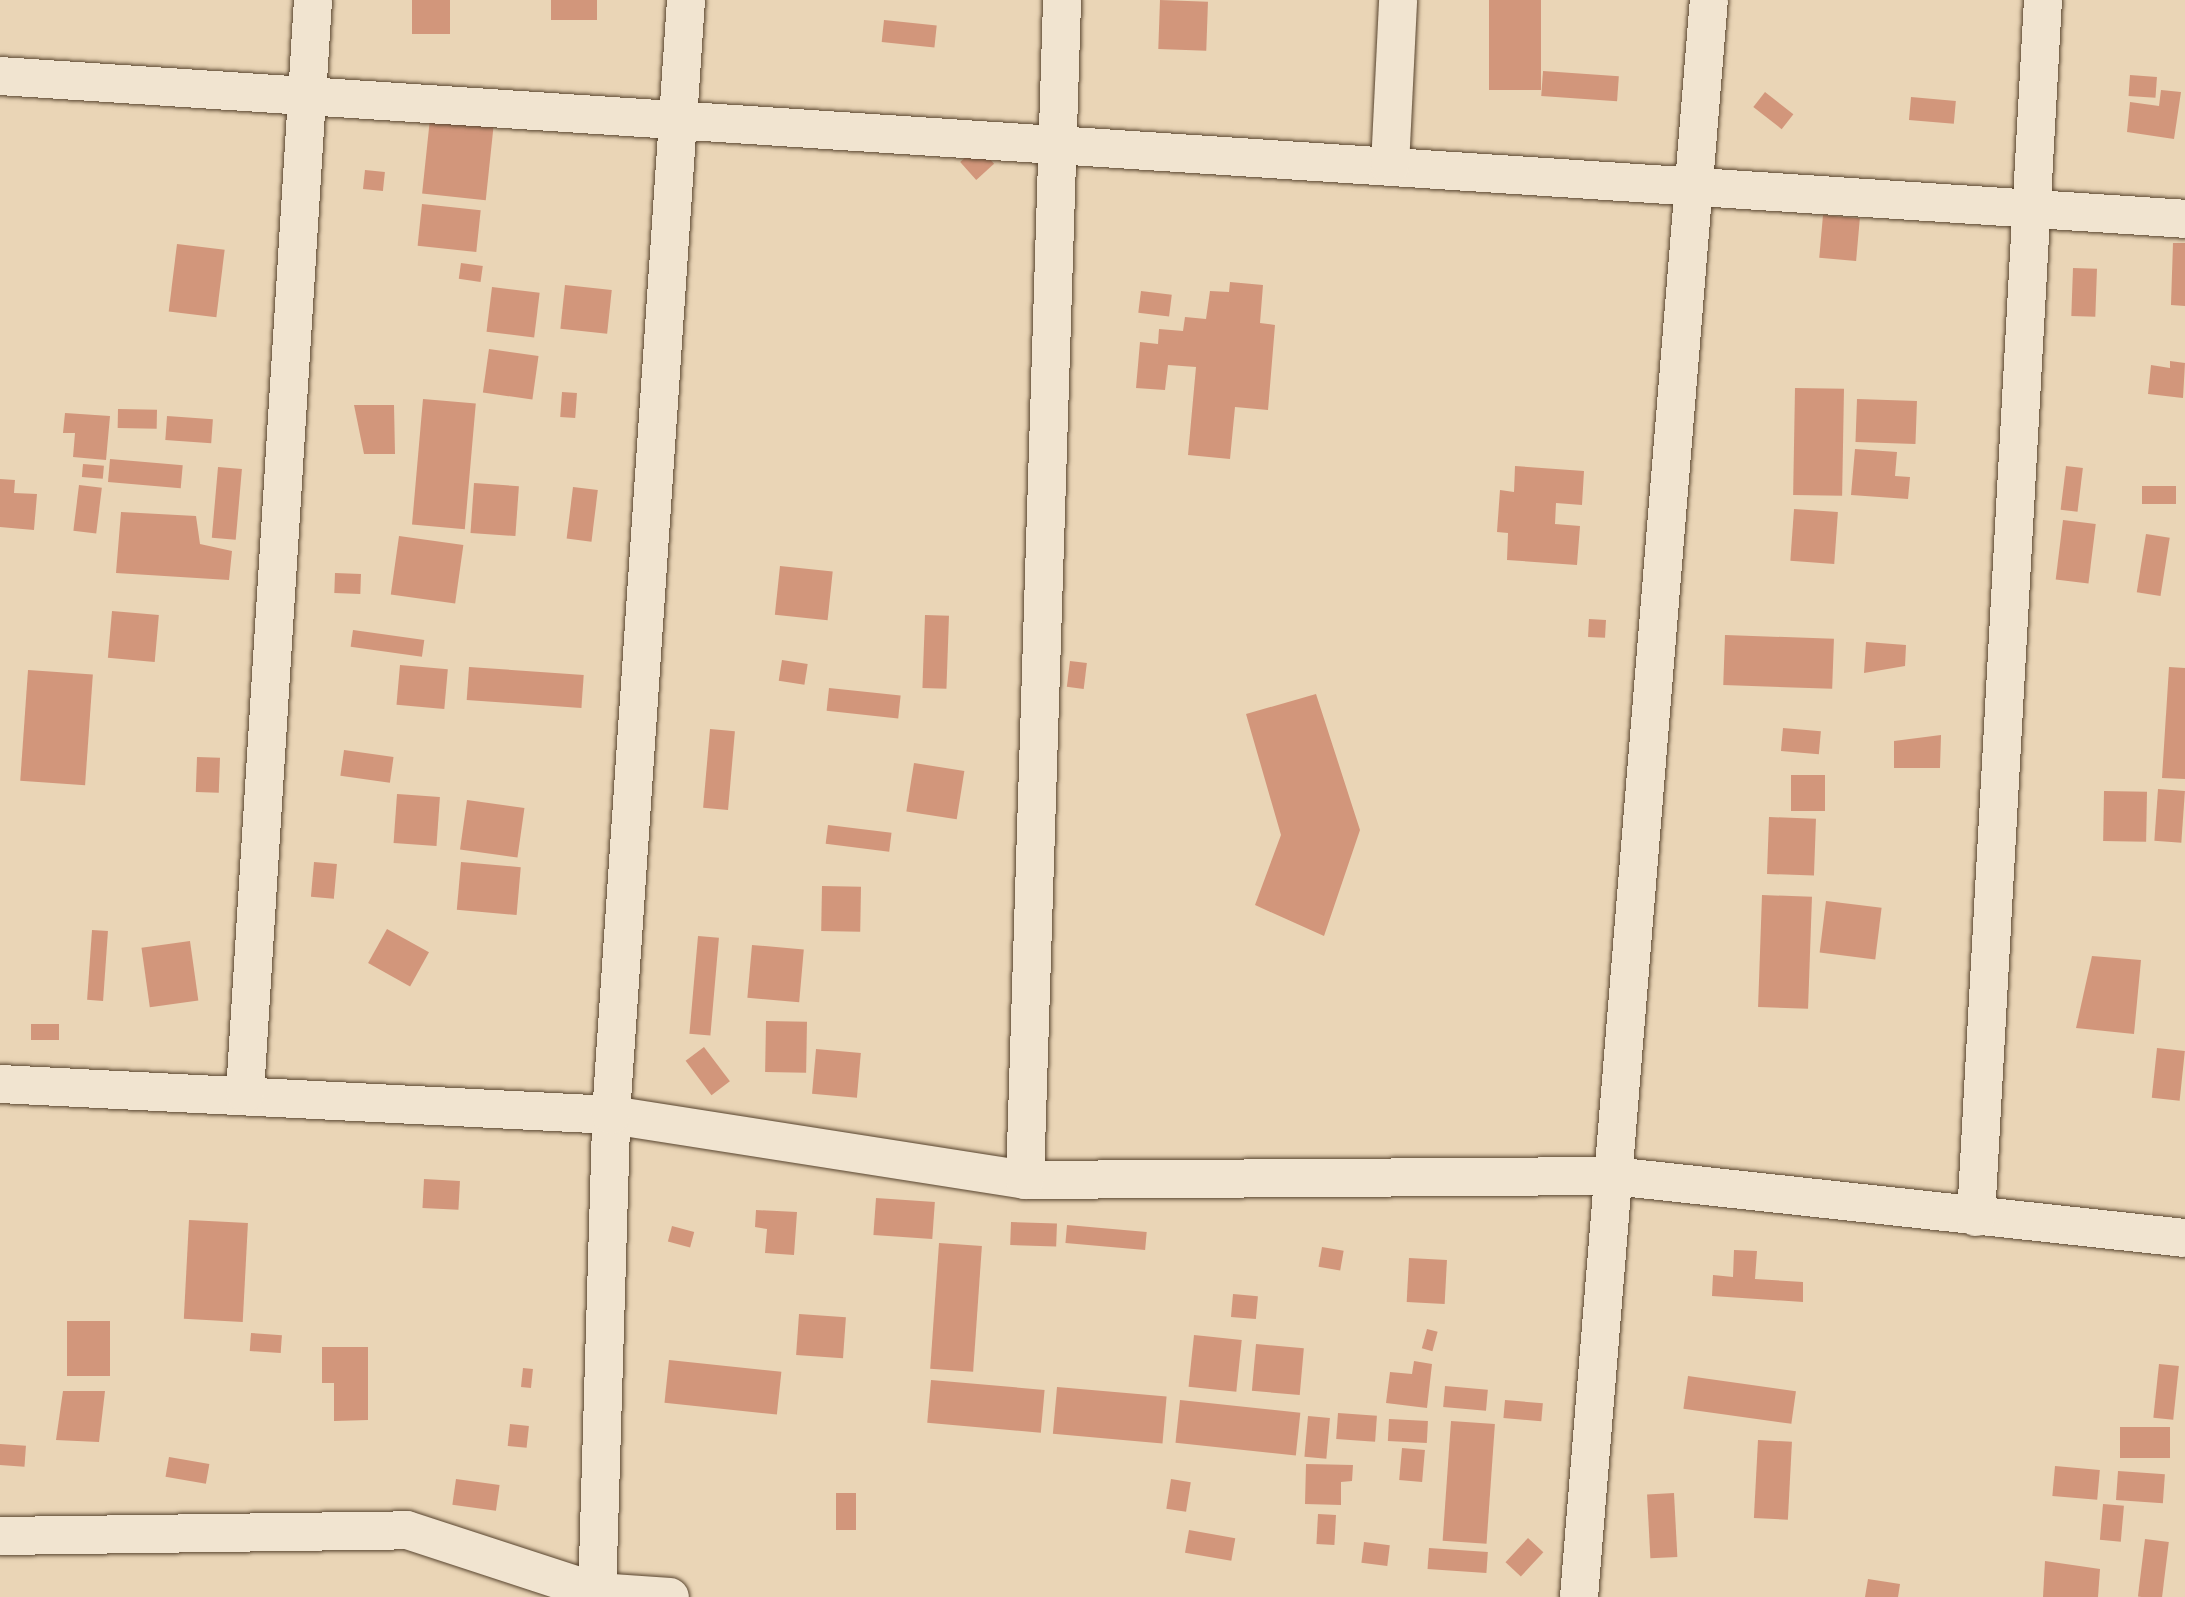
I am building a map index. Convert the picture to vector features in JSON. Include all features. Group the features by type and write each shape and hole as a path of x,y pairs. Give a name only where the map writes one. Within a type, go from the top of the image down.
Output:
{"street":[{"path":"245,1093 313,0"},
{"path":"597,1594 611,1115 686,0"},
{"path":"1025,1180 1062,0"},
{"path":"1390,166 1398,0"},
{"path":"1579,1597 1697,187 1709,0"},
{"path":"1976,1217 2029,208 2043,0"},
{"path":"0,76 2185,219"},
{"path":"0,1084 245,1093 611,1115 1025,1180 1613,1176 2185,1238"},
{"path":"0,1536 407,1530 597,1594 670,1597"}],"building":[{"path":"412,0 450,0 450,34 412,34"},
{"path":"551,0 597,0 597,20 551,20"},
{"path":"1160,0 1208,2 1206,51 1158,49"},
{"path":"1489,0 1541,0 1541,90 1489,90"},
{"path":"884,20 937,26 934,47 882,42"},
{"path":"1543,71 1619,76 1617,101 1541,96"},
{"path":"2130,75 2157,77 2155,98 2129,96"},
{"path":"2161,90 2181,92 2174,139 2127,132 2130,102 2159,106"},
{"path":"1765,92 1793,114 1782,129 1753,107"},
{"path":"1911,97 1956,101 1954,124 1909,120"},
{"path":"431,109 495,116 486,200 422,194"},
{"path":"978,146 994,164 976,180 960,162"},
{"path":"365,170 385,172 383,191 363,189"},
{"path":"422,204 481,210 476,252 418,246"},
{"path":"1823,215 1860,218 1856,261 1819,258"},
{"path":"2173,243 2185,243 2185,306 2171,305"},
{"path":"177,244 225,250 216,317 169,311"},
{"path":"461,263 483,266 481,282 459,279"},
{"path":"2073,268 2097,269 2095,317 2071,316"},
{"path":"1230,282 1263,285 1260,323 1275,325 1268,410 1235,407 1230,459 1188,455 1196,367 1168,365 1165,390 1136,388 1140,342 1158,344 1159,329 1183,331 1185,317 1206,319 1210,291 1229,292"},
{"path":"565,285 612,290 607,334 560,329"},
{"path":"492,287 540,293 534,338 487,332"},
{"path":"1141,291 1172,295 1169,317 1138,313"},
{"path":"489,349 539,356 532,400 483,393"},
{"path":"2170,361 2185,363 2183,398 2148,394 2151,365 2170,368"},
{"path":"1795,388 1844,389 1842,496 1793,495"},
{"path":"562,392 577,393 575,418 560,417"},
{"path":"423,399 476,404 465,529 412,525"},
{"path":"1857,399 1917,401 1915,444 1855,442"},
{"path":"354,405 394,405 395,454 364,454"},
{"path":"118,409 157,410 157,429 118,428"},
{"path":"65,413 110,416 106,460 73,457 75,433 63,433"},
{"path":"167,416 213,419 211,443 165,440"},
{"path":"1855,449 1897,452 1895,476 1910,477 1908,499 1851,495"},
{"path":"110,459 183,465 181,488 108,482"},
{"path":"83,464 104,466 103,479 82,477"},
{"path":"1515,466 1584,471 1582,505 1556,503 1555,524 1580,526 1577,565 1507,560 1508,533 1497,532 1500,490 1514,492"},
{"path":"2066,466 2083,468 2078,512 2061,510"},
{"path":"218,467 242,469 236,540 212,538"},
{"path":"0,479 15,480 14,493 37,494 34,530 0,527"},
{"path":"474,483 519,486 515,536 471,533"},
{"path":"79,485 102,488 96,533 73,531"},
{"path":"2142,486 2176,486 2176,504 2142,504"},
{"path":"573,487 598,490 591,542 567,539"},
{"path":"1794,509 1838,512 1834,564 1790,561"},
{"path":"121,512 196,516 200,544 232,551 229,580 116,573"},
{"path":"2063,520 2096,524 2088,584 2056,580"},
{"path":"2146,534 2170,538 2160,596 2137,592"},
{"path":"399,536 463,545 455,603 391,594"},
{"path":"780,566 833,572 828,620 775,615"},
{"path":"335,573 361,574 360,594 334,593"},
{"path":"112,611 159,615 155,662 108,658"},
{"path":"925,615 949,616 946,689 922,688"},
{"path":"1589,619 1606,620 1605,638 1588,637"},
{"path":"353,630 424,640 422,657 351,647"},
{"path":"1725,635 1834,639 1832,689 1723,685"},
{"path":"1866,642 1906,645 1905,666 1864,673"},
{"path":"782,660 808,664 804,685 779,681"},
{"path":"1070,661 1087,663 1084,689 1067,687"},
{"path":"400,665 448,669 444,709 397,705"},
{"path":"469,667 584,675 581,708 467,700"},
{"path":"2169,667 2185,668 2185,779 2162,778"},
{"path":"28,670 93,675 85,785 20,781"},
{"path":"829,688 901,696 898,718 827,711"},
{"path":"1316,694 1360,830 1324,936 1255,905 1281,835 1246,714"},
{"path":"1783,728 1821,731 1819,754 1781,751"},
{"path":"710,729 735,731 728,810 703,808"},
{"path":"1941,735 1940,768 1894,768 1894,741"},
{"path":"344,750 394,757 390,783 340,776"},
{"path":"197,757 220,758 219,793 196,792"},
{"path":"914,763 964,771 957,819 906,811"},
{"path":"1791,775 1825,775 1825,811 1791,811"},
{"path":"2158,789 2185,791 2181,843 2154,841"},
{"path":"2104,791 2147,792 2146,842 2103,841"},
{"path":"397,794 440,797 436,846 394,843"},
{"path":"467,800 524,808 517,858 460,850"},
{"path":"1769,817 1816,819 1814,876 1767,874"},
{"path":"828,825 892,833 889,852 826,844"},
{"path":"314,862 337,864 334,899 311,897"},
{"path":"461,862 521,867 517,915 457,910"},
{"path":"822,886 861,887 860,932 821,931"},
{"path":"1762,895 1812,897 1808,1009 1758,1007"},
{"path":"1826,901 1882,908 1875,959 1820,953"},
{"path":"387,929 429,952 410,986 368,963"},
{"path":"92,930 108,931 103,1001 87,1000"},
{"path":"698,936 719,938 710,1035 689,1034"},
{"path":"190,941 198,1000 150,1007 141,948"},
{"path":"752,945 804,950 799,1002 747,998"},
{"path":"2092,956 2141,960 2134,1034 2076,1028"},
{"path":"766,1021 807,1022 806,1073 765,1072"},
{"path":"31,1024 59,1024 59,1040 31,1040"},
{"path":"704,1047 730,1081 712,1095 686,1061"},
{"path":"2157,1048 2185,1051 2180,1101 2152,1098"},
{"path":"816,1049 861,1053 857,1098 812,1094"},
{"path":"424,1179 460,1181 458,1210 422,1208"},
{"path":"876,1198 935,1202 932,1239 873,1235"},
{"path":"756,1210 797,1212 794,1255 765,1253 767,1229 755,1227"},
{"path":"189,1220 248,1223 243,1322 184,1319"},
{"path":"1011,1222 1057,1224 1056,1247 1010,1245"},
{"path":"1067,1225 1147,1232 1145,1250 1065,1243"},
{"path":"672,1226 694,1232 690,1247 668,1241"},
{"path":"939,1243 982,1246 973,1372 930,1369"},
{"path":"1322,1247 1344,1251 1340,1271 1319,1267"},
{"path":"1734,1250 1757,1251 1755,1279 1803,1282 1803,1302 1712,1296 1713,1275 1733,1277"},
{"path":"1409,1258 1447,1260 1445,1304 1407,1302"},
{"path":"1233,1294 1258,1296 1256,1319 1231,1317"},
{"path":"799,1314 846,1317 843,1358 796,1355"},
{"path":"67,1321 110,1321 110,1376 67,1376"},
{"path":"1427,1329 1438,1332 1432,1351 1422,1348"},
{"path":"251,1333 282,1335 281,1353 250,1351"},
{"path":"1194,1335 1242,1340 1236,1392 1189,1387"},
{"path":"1256,1344 1304,1348 1300,1395 1252,1391"},
{"path":"322,1347 368,1347 368,1420 334,1421 334,1383 322,1383"},
{"path":"669,1360 781,1372 777,1415 665,1403"},
{"path":"1414,1361 1432,1364 1427,1408 1386,1403 1390,1372 1412,1374"},
{"path":"2159,1364 2179,1366 2173,1420 2153,1418"},
{"path":"523,1368 533,1369 531,1388 521,1387"},
{"path":"1688,1376 1796,1391 1791,1424 1683,1409"},
{"path":"931,1380 1045,1390 1041,1433 927,1423"},
{"path":"1445,1386 1488,1390 1486,1411 1443,1407"},
{"path":"1057,1387 1167,1397 1162,1443 1053,1434"},
{"path":"63,1391 105,1391 99,1442 56,1440"},
{"path":"1180,1400 1300,1413 1296,1455 1176,1443"},
{"path":"1505,1400 1543,1403 1541,1421 1503,1418"},
{"path":"1338,1413 1377,1416 1375,1442 1336,1439"},
{"path":"1308,1416 1330,1418 1326,1459 1304,1457"},
{"path":"1389,1419 1428,1421 1427,1443 1388,1441"},
{"path":"1451,1421 1495,1424 1487,1544 1443,1541"},
{"path":"510,1424 529,1426 527,1448 508,1446"},
{"path":"2120,1427 2170,1427 2170,1458 2120,1458"},
{"path":"1758,1440 1792,1442 1788,1520 1754,1518"},
{"path":"0,1444 26,1446 24,1467 0,1465"},
{"path":"1402,1448 1425,1450 1422,1482 1399,1480"},
{"path":"169,1457 209,1464 206,1484 166,1477"},
{"path":"1306,1464 1353,1465 1352,1481 1341,1482 1341,1505 1305,1504"},
{"path":"2055,1466 2100,1470 2097,1500 2052,1496"},
{"path":"2118,1471 2165,1474 2163,1503 2116,1500"},
{"path":"456,1479 500,1485 496,1511 452,1505"},
{"path":"1171,1479 1191,1482 1186,1512 1166,1509"},
{"path":"836,1493 856,1493 856,1530 836,1530"},
{"path":"1674,1493 1677,1557 1650,1558 1647,1494"},
{"path":"2103,1504 2124,1506 2121,1542 2100,1540"},
{"path":"1318,1514 1336,1515 1334,1545 1316,1544"},
{"path":"1189,1530 1235,1538 1231,1561 1185,1553"},
{"path":"1528,1538 1543,1552 1521,1576 1505,1562"},
{"path":"2145,1539 2169,1542 2162,1597 2138,1597"},
{"path":"1364,1542 1390,1545 1387,1566 1361,1563"},
{"path":"1429,1548 1488,1552 1486,1573 1428,1569"},
{"path":"2045,1561 2100,1569 2098,1597 2043,1597"},
{"path":"1868,1579 1900,1584 1898,1597 1865,1597"}]}
